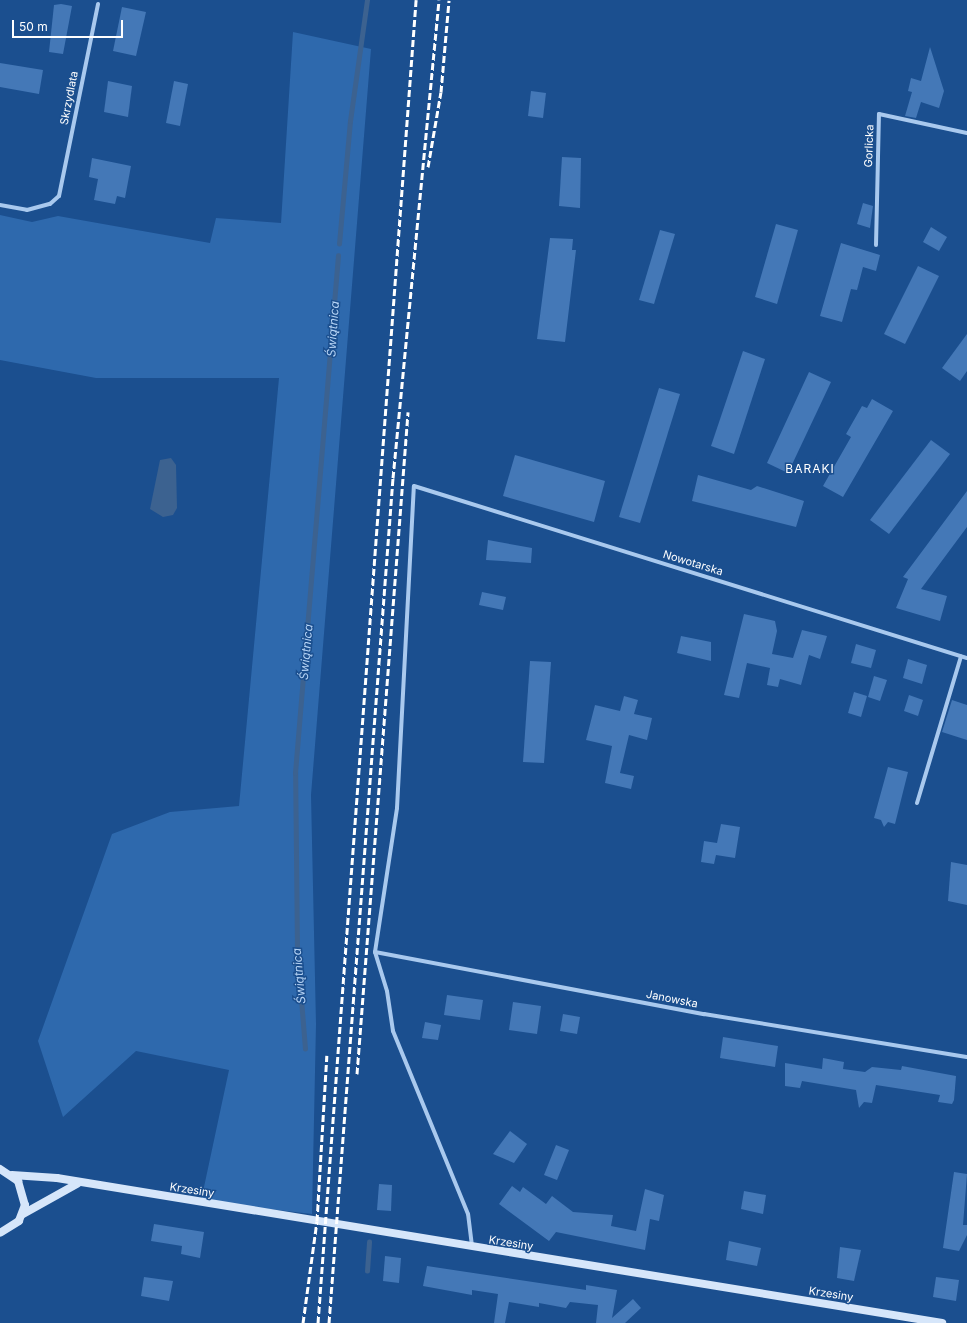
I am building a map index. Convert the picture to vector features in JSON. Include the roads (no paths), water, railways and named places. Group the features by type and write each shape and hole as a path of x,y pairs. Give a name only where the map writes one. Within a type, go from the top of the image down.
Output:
{"street":[{"name":"Skrzydlata","path":"0,205 27,210 50,204 59,196 98,4"},
{"name":"Gorlicka","path":"876,245 879,114 967,133"},
{"name":"Nowotarska","path":"375,952 397,808 414,486 967,658"},
{"path":"917,803 961,656"},
{"path":"375,952 387,992 393,1031 468,1214 473,1248"},
{"name":"Janowska","path":"375,952 717,1016 967,1057"},
{"path":"0,1169 12,1175 23,1188 23,1214"},
{"name":"Krzesiny","path":"12,1175 57,1178 77,1184 362,1227 473,1248 942,1323"},
{"path":"0,1233 13,1227 23,1214 77,1184"}],"waterway":[{"name":"Świątnica","path":"339,244 350,121 367,0"},
{"name":"Świątnica","path":"305,1049 297,950 295,773 338,256"},
{"name":"Świątnica","path":"367,1271 369,1242"}],"railway":[{"path":"318,1323 416,0"},
{"path":"329,1323 393,478 439,0"},
{"path":"428,167 441,92 449,0"},
{"path":"357,1074 408,412"},
{"path":"303,1323 317,1221 327,1055"}],"district":[{"name":"BARAKI","path":"810,469"}]}
